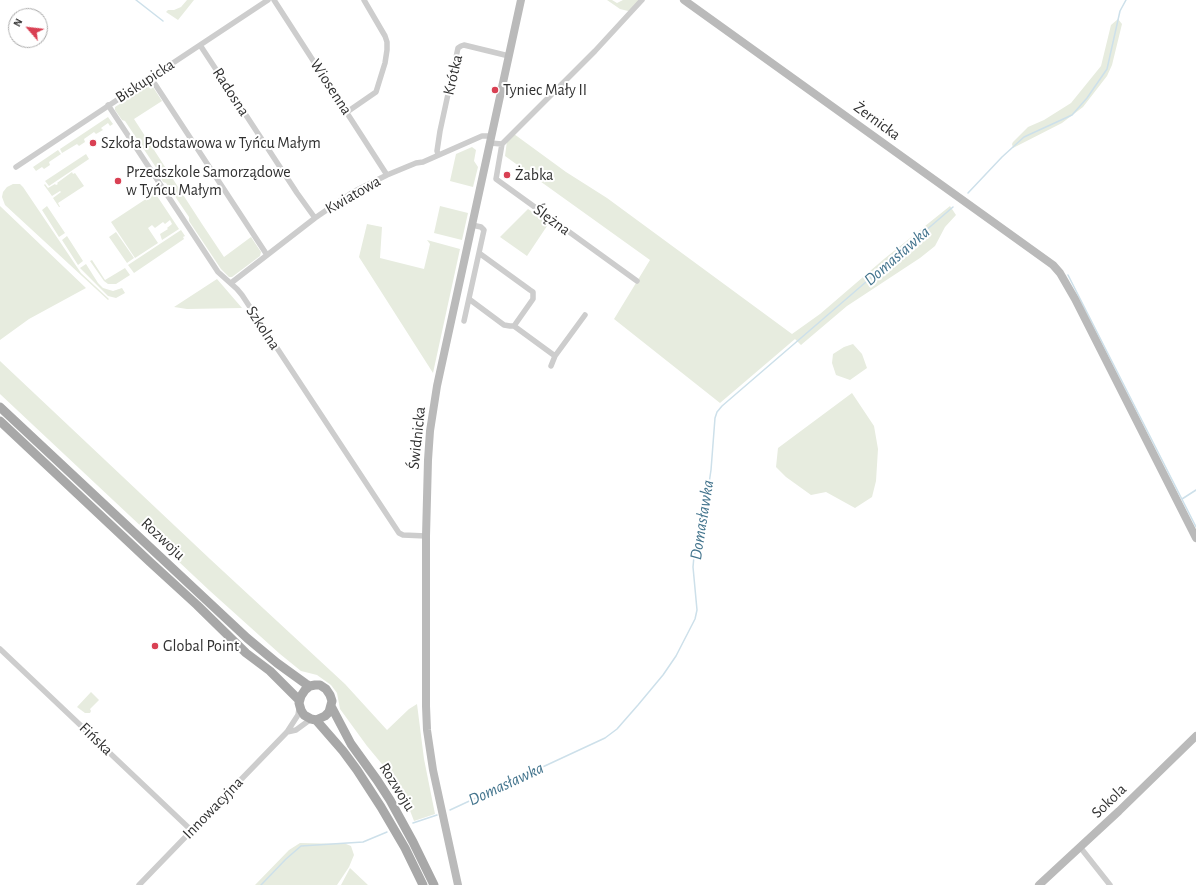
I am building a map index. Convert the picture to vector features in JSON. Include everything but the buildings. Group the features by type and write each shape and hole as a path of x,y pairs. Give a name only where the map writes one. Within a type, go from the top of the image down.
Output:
{"main road":[{"name":"Rozwoju","path":"0,407 247,638 277,664 310,686"},
{"name":"Rozwoju","path":"0,421 197,605 234,642 270,671 299,703"},
{"path":"320,685 326,689 331,698 331,710 322,718 314,719 304,715 299,703 302,693 310,686 320,685"},
{"name":"Rozwoju","path":"331,706 351,744 390,800 434,885"},
{"name":"Rozwoju","path":"314,719 328,732 381,807 405,848 423,885"}],"street":[{"name":"Biskupicka","path":"16,167 268,0"},
{"name":"Wiosenna","path":"274,0 387,175"},
{"path":"347,112 376,92 387,50 385,36 364,0"},
{"name":"Świdnicka","path":"458,885 433,770 427,730 426,536 430,431 439,379 521,0"},
{"path":"502,144 595,51 642,0"},
{"name":"Żernicka","path":"684,0 1053,264 1075,299 1196,538"},
{"name":"Radosna","path":"200,45 314,218"},
{"name":"Krótka","path":"438,154 437,151 440,132 458,48 464,45 509,56"},
{"path":"151,78 267,255"},
{"name":"Szkolna","path":"108,105 218,272 242,295 399,533 403,535 426,536"},
{"name":"Kwiatowa","path":"231,283 314,218 352,192 387,175 422,162 482,136 502,144"},
{"name":"Ślężna","path":"502,144 496,179 637,281"},
{"path":"464,321 484,230 481,227 472,225"},
{"path":"479,253 533,292 533,299 514,326"},
{"path":"469,299 504,325 514,326 555,356"},
{"path":"551,366 555,356 585,314"},
{"name":"Fińska","path":"0,649 191,830"},
{"name":"Innowacyjna","path":"139,885 287,732 298,715 299,703"},
{"name":"Innowacyjna","path":"287,732 296,730 314,719"},
{"name":"Sokola","path":"1039,885 1080,848 1196,736"},
{"path":"1080,848 1110,885"}],"shaded area":[{"path":"187,0 194,0 178,20 166,12 168,10 174,10 181,7"},
{"path":"607,0 612,0 617,3 623,0 639,0 630,11 628,11 620,9"},
{"path":"1118,19 1122,24 1112,65 1107,76 1083,107 1062,123 1013,148 1013,142 1028,127 1044,120 1071,103 1101,66 1111,25"},
{"path":"151,84 162,101 134,119 202,224 224,257 251,237 261,252 260,256 232,277 229,277 221,269 189,221 189,217 166,183 163,182 159,172 125,121 122,120 115,110 115,107"},
{"path":"108,117 113,124 110,126 108,123 101,128 103,130 96,134 94,132 84,139 85,142 79,146 77,144 62,153 60,149"},
{"path":"514,134 566,172 607,198 792,334 820,314 884,259 950,206 956,215 945,227 935,246 920,258 847,306 801,345 795,339 720,403 614,319 650,260 505,156 507,141"},
{"path":"472,147 476,150 474,161 478,167 473,187 450,181 456,154"},
{"path":"58,150 61,154 49,162 50,165 44,169 42,167 36,171 33,167"},
{"path":"86,154 89,159 49,186 45,181"},
{"path":"72,172 73,174 75,173 84,186 58,203 59,207 53,198 61,192 60,191 52,196 44,185 45,184 48,188 55,184 56,185"},
{"path":"13,184 20,184 23,187 81,273 109,299 108,300 5,205 2,197 3,192 7,187"},
{"path":"155,193 179,229 162,240 160,234 168,229 167,228 172,224 170,220 165,224 163,222 155,228 152,225 148,228 158,243 135,258 111,222"},
{"path":"0,206 86,288 29,319 0,340"},
{"path":"47,206 65,233 59,237 42,210"},
{"path":"440,206 468,213 462,240 434,233"},
{"path":"528,209 549,223 527,256 500,237"},
{"path":"367,224 382,227 380,258 424,269 430,244 427,240 460,249 433,373 359,257"},
{"path":"181,230 185,236 183,237 184,239 134,273 128,265"},
{"path":"116,232 134,258 127,263 109,237"},
{"path":"67,236 83,261 78,265 62,240"},
{"path":"92,260 105,280 125,268 130,275 116,284 108,284 104,281 90,261"},
{"path":"86,264 103,288 113,291 122,288 125,293 116,298 108,296 80,268"},
{"path":"217,279 242,308 187,309 174,307"},
{"path":"853,344 862,354 867,368 850,380 836,375 832,363 833,354 844,347"},
{"path":"0,361 345,684 387,730 409,709 417,704 424,759 435,814 414,821 401,787 367,746 340,709 337,693 331,685 317,675 301,671 280,654 210,591 0,394"},
{"path":"852,393 874,426 878,449 876,481 872,497 855,508 826,492 811,495 786,477 776,467 778,448"},
{"path":"91,692 99,700 90,709 90,713 85,713 77,707"},
{"path":"300,843 346,844 351,846 354,855 349,867 337,885 255,885 289,850"},
{"path":"350,868 368,885 341,885"}],"waterway":[{"path":"136,0 163,21"},
{"name":"Domasławka","path":"968,193 1002,157 1024,137 1072,115 1087,98 1107,69 1120,11 1126,0"},
{"name":"Domasławka","path":"450,810 605,738 617,729 638,705 663,675 676,656 695,619 697,610 693,567 694,556 701,537 711,470 715,418 717,412 722,406 953,207"},
{"path":"1068,275 1196,527"},
{"path":"1182,499 1196,490"},
{"name":"Domasławka","path":"413,823 437,815"},
{"name":"Domasławka","path":"261,885 301,846 363,842 387,832"}],"place":[{"name":"Tyniec Mały II","path":"495,90"},
{"name":"Szkoła Podstawowa w Tyńcu Małym","path":"93,143"},
{"name":"Żabka","path":"507,175"},
{"name":"Przedszkole Samorządowe w Tyńcu Małym","path":"118,181"},
{"name":"Global Point","path":"155,646"}]}
